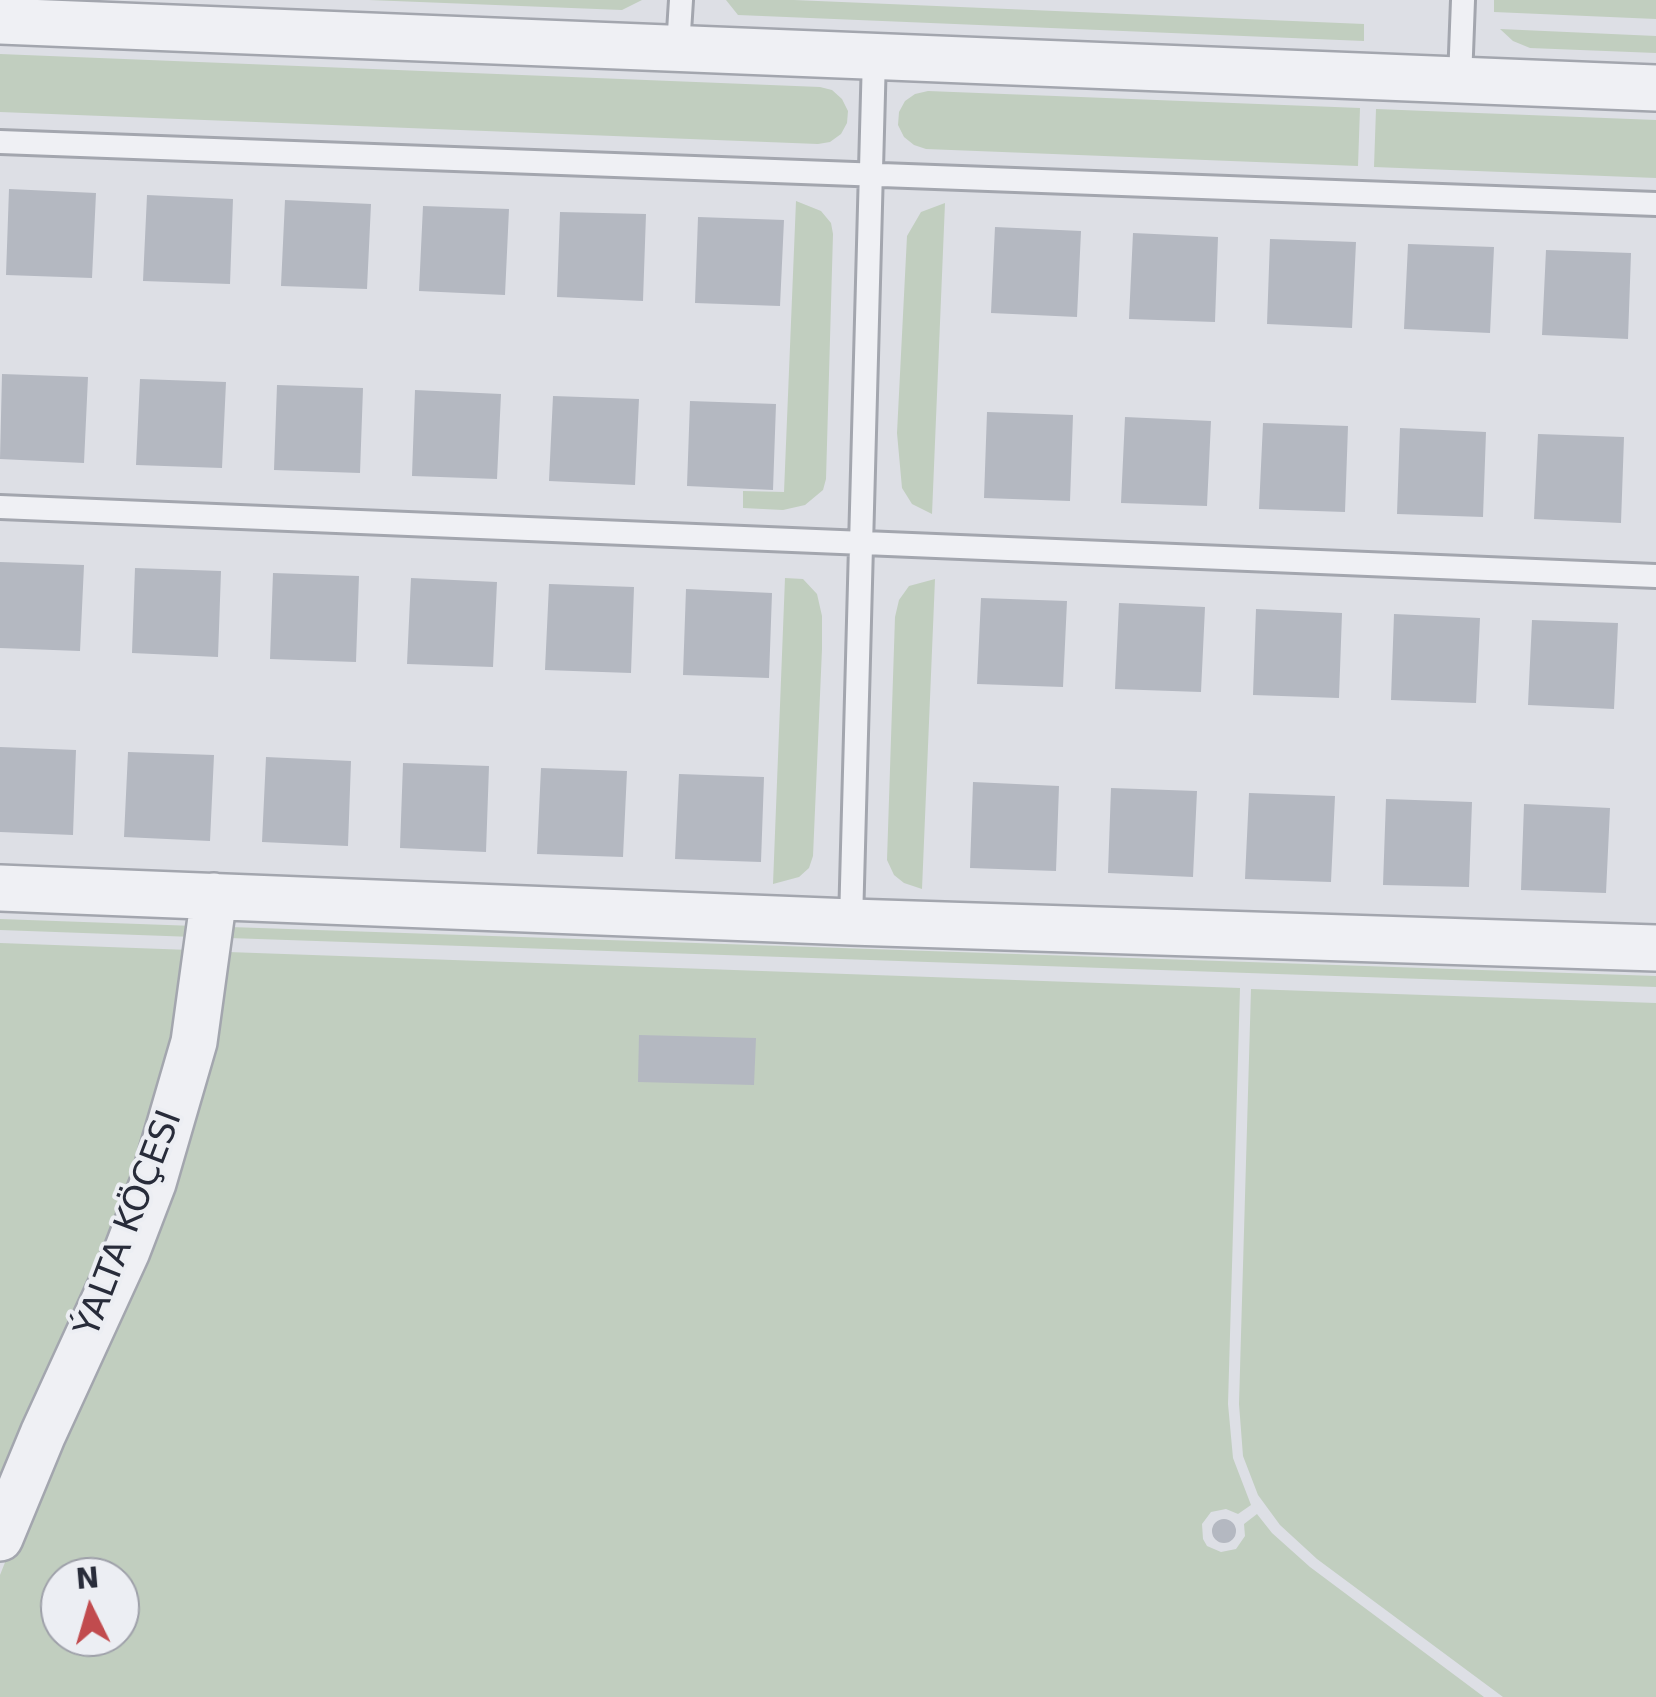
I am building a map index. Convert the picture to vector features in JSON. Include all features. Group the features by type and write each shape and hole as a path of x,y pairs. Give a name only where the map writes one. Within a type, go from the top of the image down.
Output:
{"street":[{"path":"0,21 87,12 678,48 1656,88"},
{"path":"0,888 851,922 1656,948"},
{"name":"ÝALTA KÖÇESI","path":"0,1538 127,1251 152,1182 194,1042 214,896"}],"lane":[{"path":"678,48 681,0"},
{"path":"1460,80 1463,0"},
{"path":"851,922 874,56"},
{"path":"0,142 1656,204"},
{"path":"0,507 1656,576"}],"green space":[{"path":"369,0 642,0 622,10"},
{"path":"726,0 1364,24 1364,41 738,15"},
{"path":"1494,0 1656,0 1656,19 1494,12"},
{"path":"1500,29 1656,36 1656,53 1530,48 1513,41"},
{"path":"0,54 820,87 832,90 848,111 841,134 818,144 0,112"},
{"path":"928,91 1360,108 1358,166 926,149 904,137 898,125 905,101"},
{"path":"1376,109 1656,120 1656,178 1374,167"},
{"path":"796,201 821,211 831,223 833,234 826,479 823,490 805,505 783,510 743,508 743,491 784,492"},
{"path":"945,203 932,514 912,504 902,488 897,433 907,236 921,212"},
{"path":"785,578 803,579 817,594 822,649 813,856 809,868 799,877 773,884"},
{"path":"935,579 922,889 894,875 887,860 895,617 899,600 909,586"},
{"path":"0,919 195,926 194,937 0,930"},
{"path":"230,927 1656,976 1656,987 229,938"},
{"path":"0,943 190,950 181,1012 137,1174 0,1508"},
{"path":"228,952 1240,988 1228,1404 1233,1458 1251,1505 1238,1514 1226,1509 1211,1512 1202,1524 1203,1539 1207,1546 1221,1552 1236,1549 1245,1536 1244,1524 1257,1514 1310,1567 1484,1697 0,1697 0,1575"},
{"path":"1251,989 1656,1003 1656,1697 1503,1697 1317,1559 1280,1525 1258,1495 1243,1456 1239,1404"}],"building":[{"path":"9,189 96,193 92,278 6,275"},
{"path":"147,195 233,199 230,284 143,281"},
{"path":"285,200 371,204 367,289 281,286"},
{"path":"423,206 509,209 505,295 419,291"},
{"path":"560,212 646,214 643,301 557,297"},
{"path":"698,217 784,220 780,306 695,303"},
{"path":"995,227 1081,231 1077,317 991,313"},
{"path":"1133,233 1218,237 1215,322 1129,319"},
{"path":"1270,239 1356,242 1352,328 1267,324"},
{"path":"1408,244 1494,247 1490,333 1404,329"},
{"path":"1546,250 1631,253 1628,339 1542,335"},
{"path":"2,374 88,377 84,463 0,459"},
{"path":"140,379 226,382 222,468 136,465"},
{"path":"277,385 363,388 360,473 274,470"},
{"path":"415,390 501,394 497,479 412,476"},
{"path":"553,396 639,399 635,485 549,481"},
{"path":"690,401 776,404 773,490 687,486"},
{"path":"987,412 1073,415 1070,501 984,498"},
{"path":"1125,417 1211,421 1207,506 1121,503"},
{"path":"1263,423 1348,426 1345,512 1259,509"},
{"path":"1400,428 1486,432 1483,517 1397,514"},
{"path":"1538,434 1624,437 1621,523 1534,519"},
{"path":"0,562 84,565 80,651 0,648"},
{"path":"135,568 221,571 218,657 132,653"},
{"path":"273,573 359,576 356,662 270,659"},
{"path":"411,578 497,582 493,667 407,664"},
{"path":"549,584 634,587 631,673 545,670"},
{"path":"686,589 772,593 769,678 683,675"},
{"path":"981,598 1067,601 1063,687 977,684"},
{"path":"1119,603 1205,607 1201,692 1115,689"},
{"path":"1256,609 1342,613 1339,698 1253,695"},
{"path":"1394,614 1480,618 1476,703 1391,700"},
{"path":"1532,620 1618,623 1614,709 1528,705"},
{"path":"0,747 76,750 73,835 0,832"},
{"path":"128,752 214,755 210,841 124,837"},
{"path":"266,757 351,761 348,846 262,842"},
{"path":"403,763 489,766 486,852 400,848"},
{"path":"541,768 627,771 623,857 537,854"},
{"path":"679,774 764,777 761,862 675,859"},
{"path":"973,782 1059,786 1056,871 970,868"},
{"path":"1111,788 1197,791 1193,877 1108,873"},
{"path":"1249,793 1335,796 1331,882 1245,879"},
{"path":"1386,799 1472,802 1469,887 1383,885"},
{"path":"1524,804 1610,808 1606,893 1521,890"},
{"path":"639,1035 756,1038 754,1085 638,1082"},
{"path":"1224,1519 1236,1531 1224,1543 1212,1531"}]}
